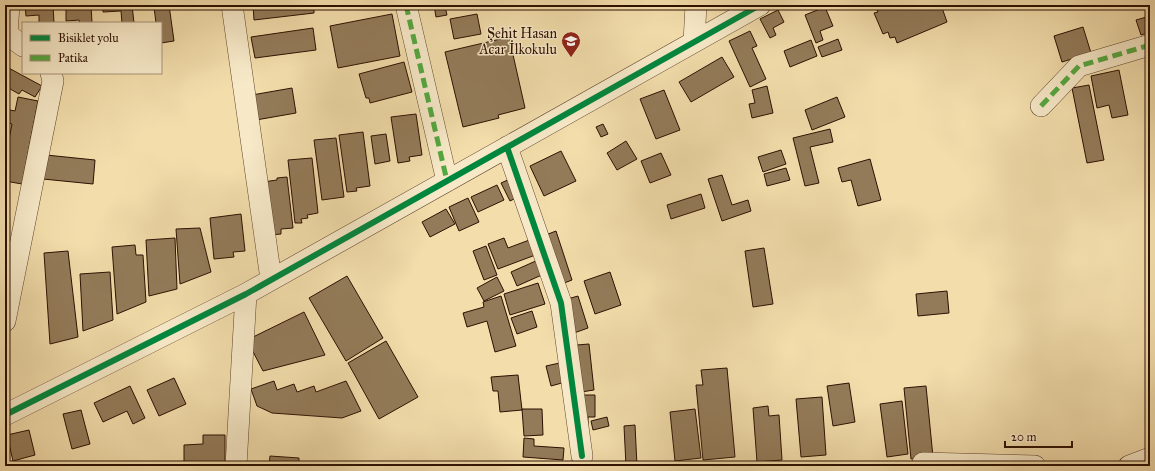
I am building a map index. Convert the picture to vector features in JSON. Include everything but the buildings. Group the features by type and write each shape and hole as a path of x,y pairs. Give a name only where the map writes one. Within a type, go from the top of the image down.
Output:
{"street":[{"path":"9,5 7,34 22,45"},
{"path":"232,5 271,279"},
{"path":"406,5 447,181"},
{"path":"694,42 696,5"},
{"path":"5,415 246,294 760,5"},
{"path":"1041,106 1079,66 1150,45"},
{"path":"5,321 53,81 51,74"},
{"path":"507,147 561,304 582,456"},
{"path":"236,466 246,294"},
{"path":"1129,466 1150,458"},
{"path":"923,466 923,463 1035,466"}],"marked path":[{"path":"406,5 447,181"},
{"path":"1041,106 1079,66 1150,45"}],"cycle path":[{"path":"5,415 246,294 760,5"},
{"path":"507,147 561,303 582,456"}],"place":[{"name":"Şehit Hasan Acar İlkokulu","path":"571,58"}]}
